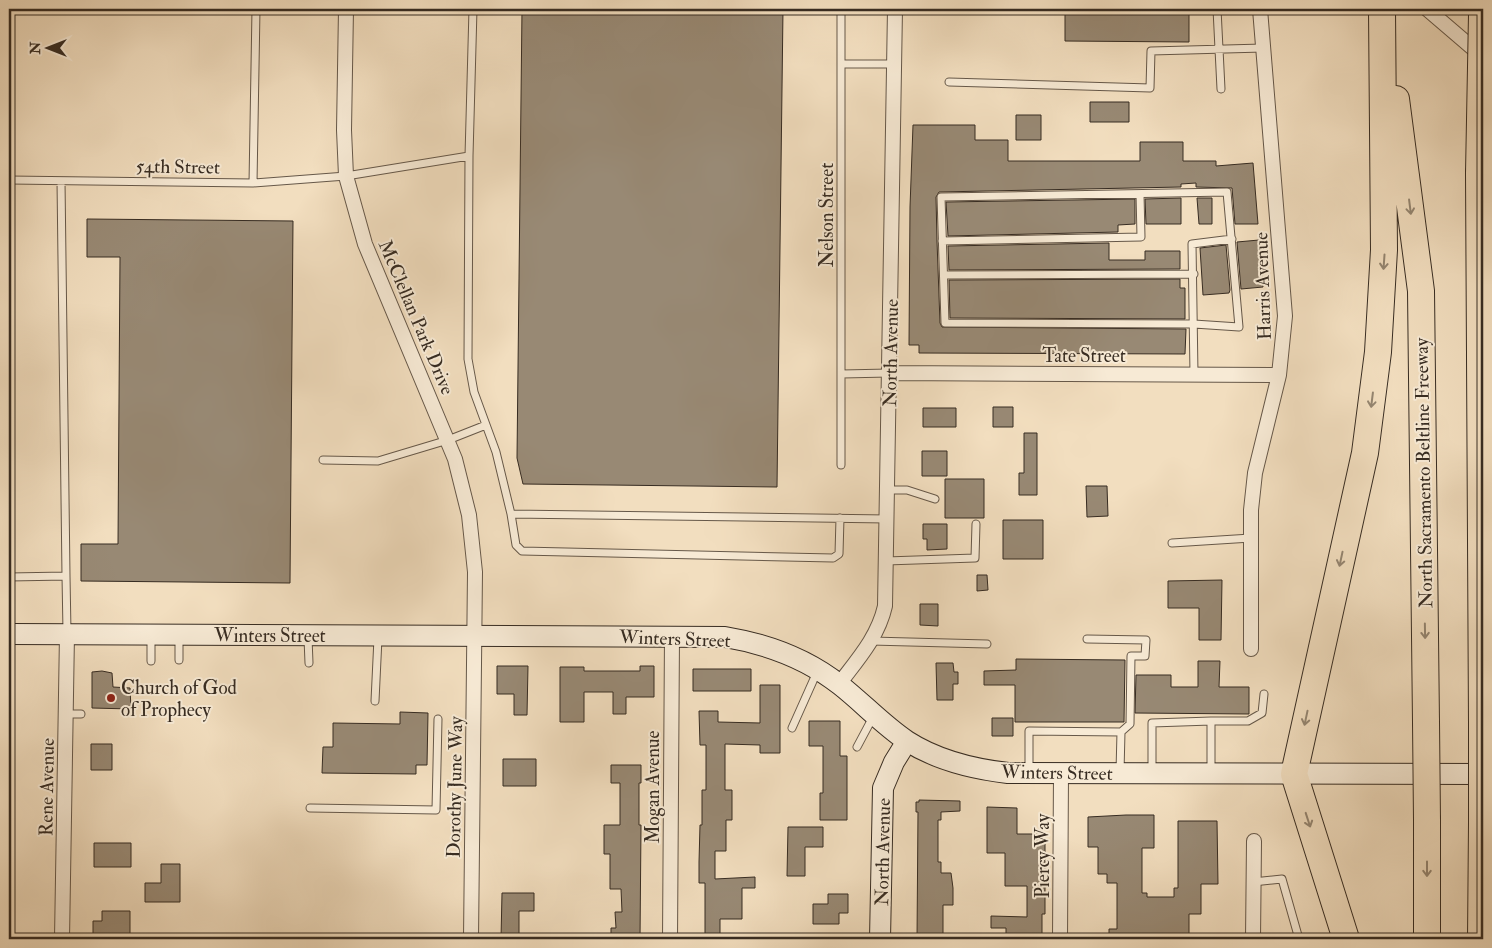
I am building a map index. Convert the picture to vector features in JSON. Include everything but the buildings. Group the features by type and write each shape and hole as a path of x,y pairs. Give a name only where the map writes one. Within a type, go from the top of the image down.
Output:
{"highway":[{"path":"1346,939 1294,774 1365,453 1378,352 1384,250 1393,160 1384,9"},
{"path":"1482,16 1479,173 1482,939"},
{"name":"North Sacramento Beltline Freeway","path":"1393,160 1421,291 1427,939"}],"main road":[{"name":"Winters Street","path":"9,634 698,636 745,640 787,654 818,670 840,684 907,741 940,757 979,769 1061,774 1483,774"},
{"name":"North Avenue","path":"880,939 882,788 894,762 907,741"}],"street":[{"name":"McClellan Park Drive","path":"346,9 344,130 346,176 365,244 455,459 469,515 475,572 474,636"},
{"name":"North Avenue","path":"840,684 872,641 881,622 885,606 895,9"},
{"name":"Harris Avenue","path":"1251,649 1251,538 1255,473 1283,351 1285,292 1260,9"},
{"path":"1427,9 1483,58"},
{"name":"Tate Street","path":"889,374 1279,374"},
{"name":"Rene Avenue","path":"62,939 67,634"},
{"name":"Dorothy June Way","path":"471,939 474,636"},
{"name":"Mogan Avenue","path":"670,939 672,636"},
{"name":"Piercy Way","path":"1060,939 1061,774"},
{"path":"1253,939 1254,841"}],"lane":[{"path":"253,182 256,9"},
{"path":"473,9 469,156 468,359 474,392 506,486 516,545 522,551 833,558 838,554 840,518"},
{"name":"Nelson Street","path":"841,9 841,465"},
{"path":"1217,9 1221,89"},
{"path":"949,82 1150,88 1151,51 1263,48"},
{"path":"841,64 894,64"},
{"name":"54th Street","path":"9,180 253,182 346,176 469,156"},
{"path":"61,181 67,634"},
{"path":"1227,192 1232,239 1239,327 1194,324 945,323 941,197 1227,192"},
{"path":"942,241 1141,237 1140,194"},
{"path":"1194,374 1194,274 1192,244 1232,239"},
{"path":"944,275 1194,274"},
{"path":"842,374 889,374"},
{"path":"324,460 378,461 448,440 486,425"},
{"path":"887,490 907,490 935,499"},
{"path":"511,514 887,519"},
{"path":"886,561 976,558 976,524"},
{"path":"1172,543 1251,538"},
{"path":"9,577 66,576"},
{"path":"151,635 151,661"},
{"path":"179,635 180,660"},
{"path":"308,635 308,663"},
{"path":"375,701 378,635"},
{"path":"1029,773 1029,731 1121,732 1130,724 1131,656 1145,656 1146,640 1087,640"},
{"path":"872,641 987,644"},
{"path":"792,728 818,670"},
{"path":"1152,774 1152,723 1248,721 1262,713 1264,694"},
{"path":"66,714 81,714"},
{"path":"857,747 874,714"},
{"path":"310,808 436,810 438,718"},
{"path":"1211,721 1211,774"},
{"path":"1120,774 1121,732"},
{"path":"1254,882 1282,879 1299,939"}],"place":[{"name":"Church of God of Prophecy","path":"111,698"}]}
